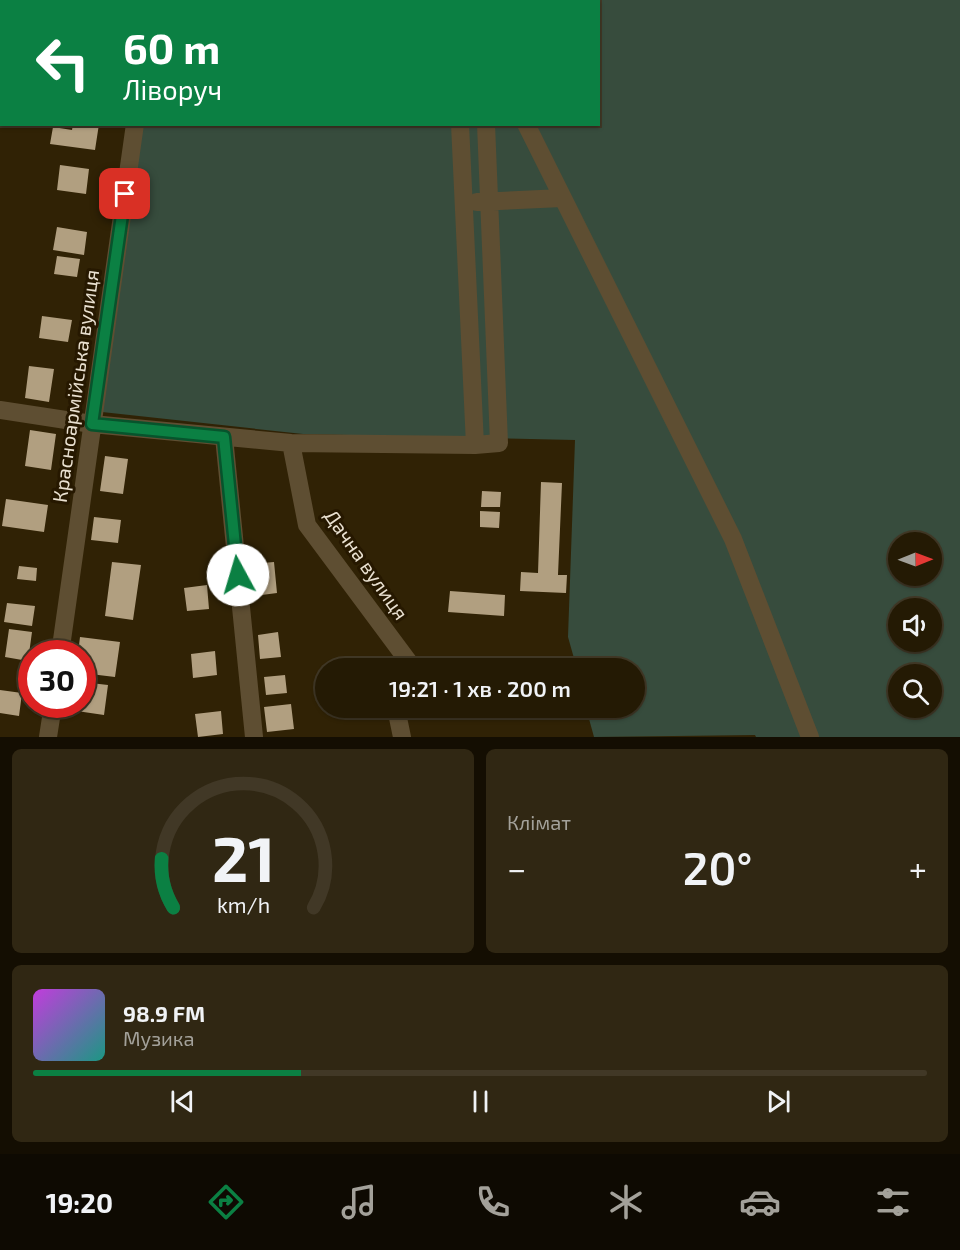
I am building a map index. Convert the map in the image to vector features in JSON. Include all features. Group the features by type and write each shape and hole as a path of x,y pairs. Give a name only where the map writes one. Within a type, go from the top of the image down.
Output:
{"street":[{"name":"Красноармійська вулиця","path":"62,640 135,126"},
{"path":"460,126 475,445"},
{"path":"0,410 92,424 291,443 475,445 499,443 486,126"},
{"path":"527,126 733,539 810,737"},
{"path":"463,203 562,198"},
{"path":"224,437 254,737"},
{"name":"Дачна вулиця","path":"291,443 308,525 406,658"},
{"path":"48,737 51,718"},
{"path":"398,718 402,737"}],"green space":[{"path":"600,0 960,0 960,737 756,737 755,735 594,737 589,718 645,718 645,658 574,658 568,637 575,440 303,434 102,412 142,126 600,126"}],"building":[{"path":"73,126 99,126 95,150 50,144 53,127 72,130"},
{"path":"60,165 89,169 86,194 57,190"},
{"path":"57,227 87,232 84,255 53,250"},
{"path":"57,256 80,259 77,277 54,274"},
{"path":"42,316 72,320 68,342 39,338"},
{"path":"29,366 54,369 49,402 25,398"},
{"path":"30,430 56,434 51,470 25,466"},
{"path":"105,456 128,459 123,494 100,491"},
{"path":"541,482 562,483 558,575 567,575 566,593 520,591 521,572 538,573"},
{"path":"482,491 501,492 500,507 481,507"},
{"path":"6,499 48,505 44,532 2,526"},
{"path":"480,511 500,512 499,528 480,527"},
{"path":"94,517 121,520 118,543 91,540"},
{"path":"112,562 141,565 133,620 105,616"},
{"path":"274,562 277,593 254,596 250,564"},
{"path":"19,566 37,568 36,581 17,579"},
{"path":"207,585 209,609 187,611 184,588"},
{"path":"450,591 505,595 504,616 448,612"},
{"path":"7,603 35,606 32,626 4,622"},
{"path":"9,629 32,632 31,640 18,640 18,659 5,657"},
{"path":"278,632 281,657 260,659 258,635"},
{"path":"80,637 120,642 115,677 96,675 96,640 80,640"},
{"path":"215,651 217,675 193,678 191,654"},
{"path":"285,675 287,693 266,695 264,677"},
{"path":"96,684 108,685 104,715 96,714"},
{"path":"0,690 18,692 18,716 0,713"},
{"path":"291,704 294,729 267,732 264,707"},
{"path":"221,711 223,734 198,737 195,714"}],"route":[{"path":"125,194 92,424 224,437 238,575"}]}
